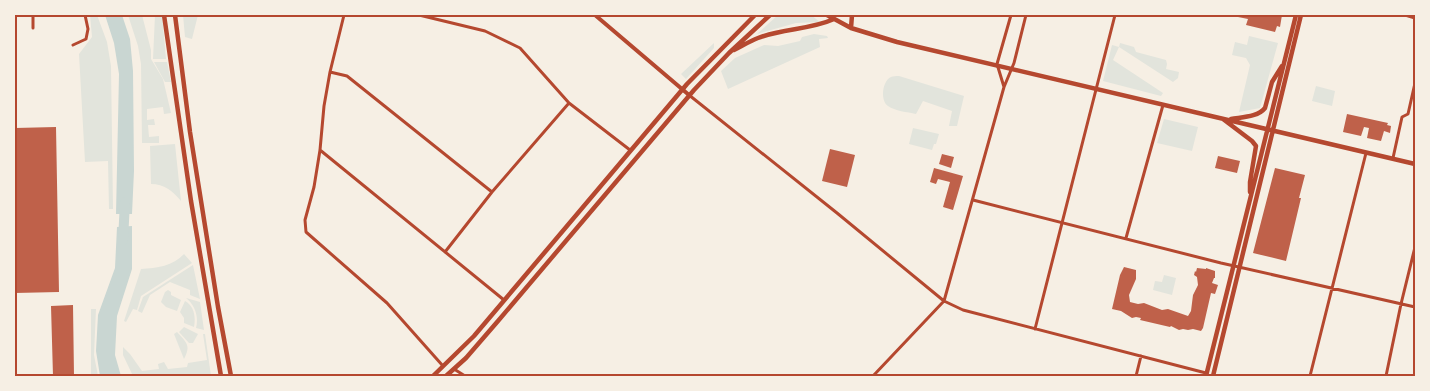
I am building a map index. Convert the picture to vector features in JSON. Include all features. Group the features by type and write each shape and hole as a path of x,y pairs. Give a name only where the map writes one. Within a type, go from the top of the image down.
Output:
{"main road":[{"path":"164,15 190,197 221,376"},
{"path":"175,15 190,132 230,376"},
{"path":"433,376 474,336 505,301 682,89 755,15"},
{"path":"446,376 466,358 498,321 689,95 729,53 770,15"},
{"path":"827,15 851,28 898,42 1415,164"},
{"path":"851,28 852,15"},
{"path":"1296,15 1284,60 1270,129 1236,266 1206,374 1215,376 1236,266 1250,199 1270,129 1302,15"},
{"path":"729,53 759,38 788,30 822,24 834,19"},
{"path":"1228,119 1257,114 1265,108 1272,82 1284,60"},
{"path":"1222,118 1256,146 1250,182 1250,199"}],"street":[{"path":"33,15 33,28"},
{"path":"73,45 86,40 88,28 85,15"},
{"path":"344,15 324,106 320,150 306,220 306,232 387,303 443,367"},
{"path":"418,15 485,31 520,48 569,103 630,150"},
{"path":"595,15 689,95 944,301 964,310 1206,374"},
{"path":"1004,87 997,64 1011,15"},
{"path":"873,376 944,301 1026,15"},
{"path":"1035,329 1114,15"},
{"path":"1405,15 1415,18"},
{"path":"330,72 347,76 492,192"},
{"path":"1393,158 1402,117 1408,114 1415,83"},
{"path":"445,252 492,192 569,103"},
{"path":"1126,238 1163,104"},
{"path":"320,150 505,301"},
{"path":"1310,376 1366,152"},
{"path":"973,200 1236,266 1415,307"},
{"path":"1386,376 1415,247"},
{"path":"1136,376 1141,356"},
{"path":"454,369 465,376"},
{"path":"481,376 486,376"}],"shaded area":[{"path":"90,15 97,15 107,42 111,66 113,209 109,209 108,161 85,162 79,54 92,37"},
{"path":"105,15 122,15 130,39 133,71 134,171 132,214 116,214 119,74 114,43"},
{"path":"128,15 142,15 151,50 151,59 163,79 171,113 164,114 163,107 147,109 147,120 154,119 155,125 148,125 149,137 159,136 159,143 142,143 141,64 138,46"},
{"path":"155,15 162,15 166,59 153,59"},
{"path":"183,15 198,15 192,39 185,37"},
{"path":"778,15 811,15 820,22 796,23 757,34"},
{"path":"814,34 827,36 828,38 819,39 820,47 728,89 721,71 735,58 764,45 778,46 800,41 802,37"},
{"path":"1249,36 1278,43 1260,108 1239,112 1250,65 1246,58 1232,55 1235,42 1247,45"},
{"path":"714,43 714,48 686,79 681,74"},
{"path":"1120,43 1134,47 1136,52 1166,60 1166,69 1179,72 1178,78 1173,82 1119,47"},
{"path":"1112,45 1119,47 1113,60 1163,93 1161,96 1103,81"},
{"path":"154,62 167,62 171,82 165,82"},
{"path":"899,76 964,96 957,126 949,126 952,111 923,101 916,114 888,106 883,96 884,87 888,79"},
{"path":"1316,86 1335,91 1332,106 1312,101"},
{"path":"1164,119 1198,127 1192,151 1157,143"},
{"path":"913,128 939,134 932,150 909,144"},
{"path":"175,144 181,201 168,189 160,185 151,184 150,146"},
{"path":"132,226 132,269 117,316 115,355 121,376 100,376 96,351 98,315 115,268 117,227"},
{"path":"184,254 192,263 141,296 137,310 133,309 126,322 124,321 141,269 170,264"},
{"path":"193,265 200,299 190,295 190,290 170,282 150,295 142,313 138,311 143,297"},
{"path":"1164,275 1176,278 1172,295 1153,290 1155,281 1162,282"},
{"path":"168,290 171,292 171,295 181,300 177,311 166,307 161,302 165,292"},
{"path":"186,298 200,302 204,330 196,328 196,312"},
{"path":"185,301 194,312 194,327 184,323 184,318 180,312"},
{"path":"91,309 96,309 94,355 98,376 91,376"},
{"path":"184,327 198,334 193,343 189,343 179,332"},
{"path":"177,332 187,344 184,359 174,334"},
{"path":"203,334 205,334 211,376 133,376 123,355 123,347 142,371 159,369 158,364 164,362 168,369 187,367 188,363 207,360"}],"building":[{"path":"1239,15 1282,15 1280,27 1277,26 1275,32 1246,25 1248,19 1238,17"},
{"path":"1347,114 1388,123 1387,125 1391,126 1390,133 1384,131 1381,141 1367,138 1369,128 1364,127 1361,136 1343,132"},
{"path":"56,127 59,292 15,293 15,128"},
{"path":"830,149 855,155 847,187 822,181"},
{"path":"942,154 954,157 951,168 939,164"},
{"path":"1218,156 1240,161 1237,173 1215,168"},
{"path":"934,168 963,176 953,210 943,207 950,182 938,179 936,184 930,182"},
{"path":"1275,168 1305,175 1286,261 1253,253"},
{"path":"1124,267 1136,270 1136,279 1129,295 1130,302 1144,303 1162,310 1168,309 1188,316 1191,311 1193,295 1198,285 1197,277 1194,275 1195,271 1197,268 1206,268 1215,271 1215,278 1212,283 1218,285 1215,294 1211,293 1201,331 1193,329 1179,330 1171,326 1140,320 1141,318 1132,318 1121,311 1112,309 1120,275"},
{"path":"73,305 74,376 53,376 51,306"}],"waterway":[{"path":"123,240 125,202"}]}
